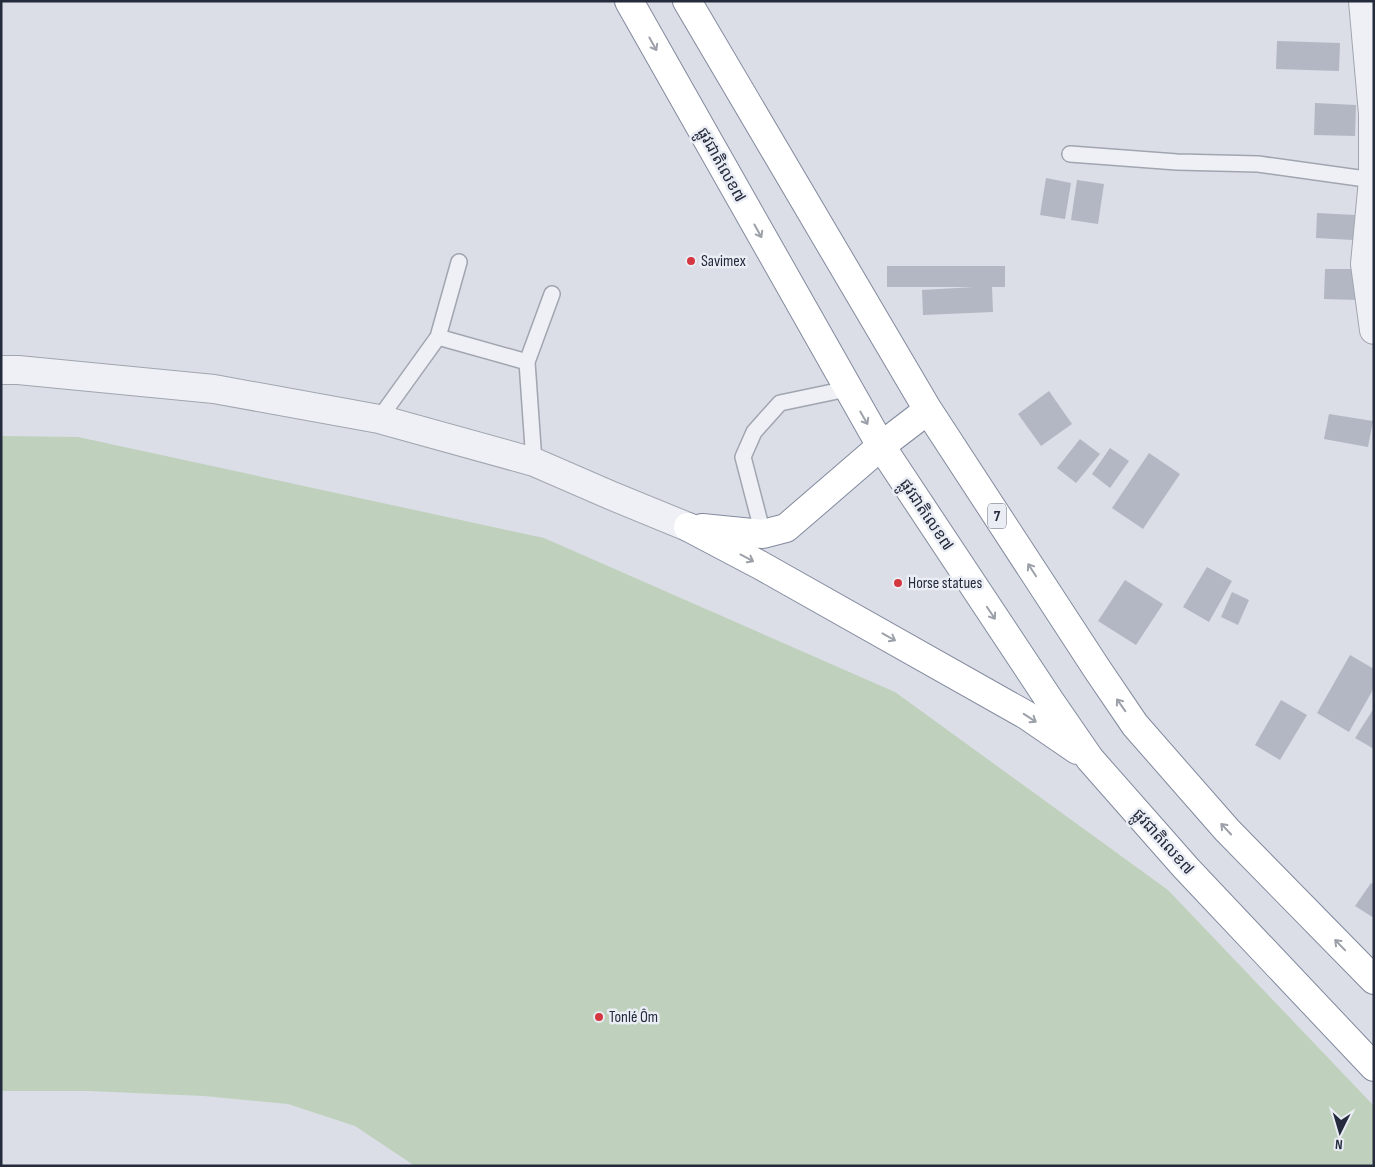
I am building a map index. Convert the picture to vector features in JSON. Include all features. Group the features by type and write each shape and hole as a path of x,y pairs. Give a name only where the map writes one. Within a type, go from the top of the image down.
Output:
{"highway":[{"name":"ផ្លូវជាតិលេខ៧","path":"629,1 880,446 1090,759 1186,868 1374,1068"},
{"name":"7","path":"688,1 928,410 1096,669 1135,725 1227,830 1374,980"},
{"path":"688,527 763,534 786,528 880,446 928,410"},
{"path":"688,527 760,565 1026,715 1090,759"}],"street":[{"path":"1363,1 1373,114 1373,180 1365,264 1374,330"},
{"path":"1,370 28,370 214,390 379,418 534,462 688,527"}],"lane":[{"path":"1070,154 1177,162 1258,164 1373,180"},
{"path":"379,418 438,337 460,262"},
{"path":"534,462 527,362 552,294"},
{"path":"438,337 527,362"},
{"path":"763,534 743,457 754,432 780,403 847,389"}],"green space":[{"path":"1,436 78,437 544,538 895,692 1168,890 1374,1106 1374,1166 415,1166 355,1126 288,1104 204,1096 89,1091 1,1091"}],"building":[{"path":"1277,41 1340,43 1339,71 1276,69"},
{"path":"1315,103 1356,105 1355,136 1314,135"},
{"path":"1046,178 1071,183 1065,219 1040,215"},
{"path":"1077,180 1104,184 1098,224 1071,220"},
{"path":"1317,213 1355,215 1353,240 1316,238"},
{"path":"887,266 1005,266 1005,287 992,287 993,312 923,315 922,290 974,287 887,287"},
{"path":"1325,269 1358,269 1357,300 1324,299"},
{"path":"1049,391 1072,424 1041,446 1018,414"},
{"path":"1329,414 1373,421 1368,447 1324,439"},
{"path":"1080,439 1100,454 1076,483 1057,468"},
{"path":"1110,448 1129,461 1110,488 1092,474"},
{"path":"1149,453 1180,474 1143,529 1112,508"},
{"path":"1207,567 1232,581 1209,622 1183,607"},
{"path":"1125,580 1163,604 1136,645 1098,621"},
{"path":"1232,592 1249,600 1238,625 1221,617"},
{"path":"1350,655 1374,669 1374,688 1349,732 1317,713"},
{"path":"1281,700 1307,715 1280,760 1255,745"},
{"path":"1374,708 1374,749 1355,738"},
{"path":"1371,883 1374,885 1374,918 1355,906"}],"place":[{"name":"Savimex","path":"691,261"},
{"name":"Horse statues","path":"898,583"},
{"name":"Tonlé Ôm","path":"599,1017"}]}
